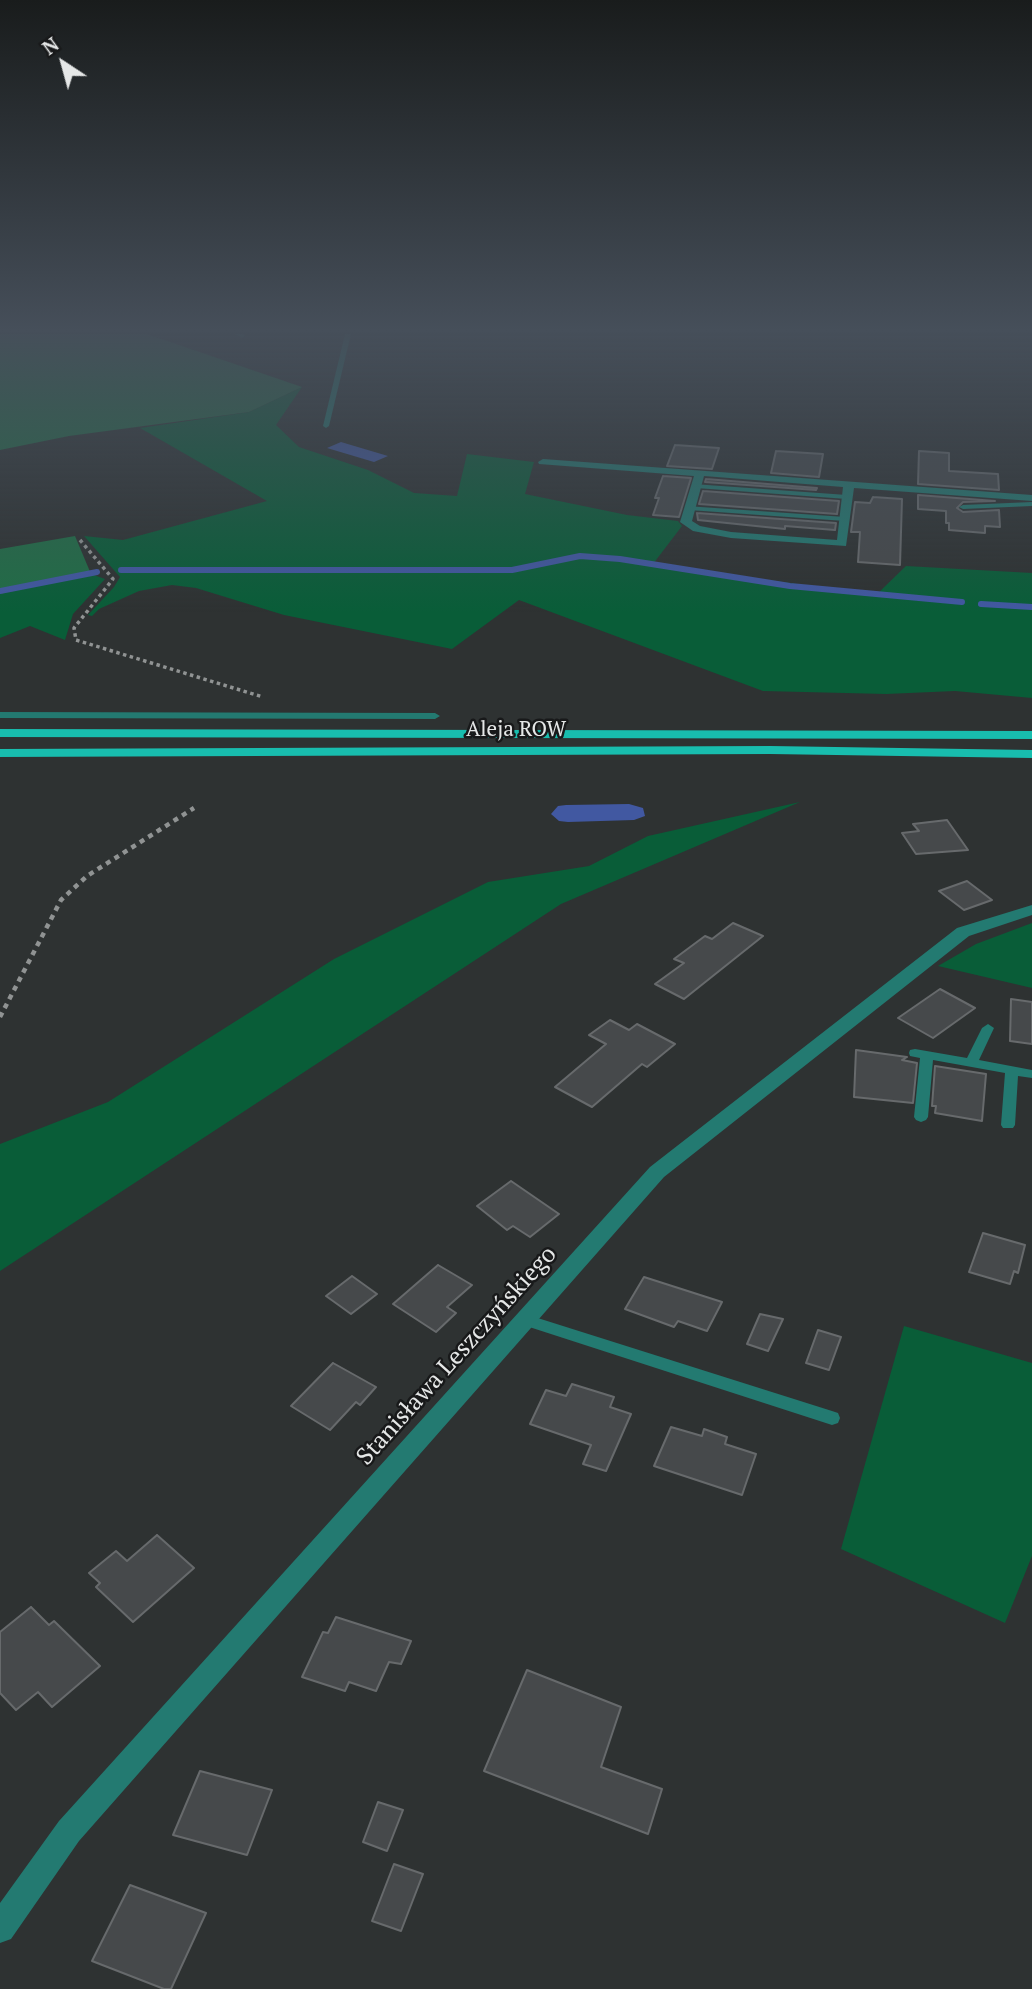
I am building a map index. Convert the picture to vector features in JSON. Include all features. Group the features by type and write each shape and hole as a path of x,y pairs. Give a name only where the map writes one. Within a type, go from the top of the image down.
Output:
{"main road":[{"name":"Aleja ROW","path":"0,733 1032,735"},
{"name":"Aleja ROW","path":"0,753 770,750 1032,754"}],"street":[{"path":"543,462 1032,498"},
{"path":"700,473 685,522 691,527 754,538 842,544 849,484"},
{"name":"Stanisława Leszczyńskiego","path":"0,1928 69,1831 657,1172 963,932 1032,910"}],"lane":[{"path":"696,486 847,497"},
{"path":"963,507 1032,504"},
{"path":"689,508 845,519"},
{"path":"0,715 435,716"},
{"path":"971,1063 988,1028"},
{"path":"921,1116 921,1054 1032,1074"},
{"path":"1008,1125 1012,1070"},
{"path":"525,1320 832,1418"}],"path":[{"path":"80,540 113,579 74,628 76,640 264,697"},
{"path":"0,1017 61,900 88,876 194,808"}],"green space":[{"path":"0,427 138,427 69,436 0,450"},
{"path":"278,427 299,447 368,470 414,493 457,496 467,454 534,462 525,494 627,515 678,521 682,526 653,564 876,595 906,566 1032,573 1032,698 955,691 886,694 763,691 519,600 452,649 284,615 196,588 172,585 139,591 99,609 92,616 88,615 120,577 84,536 123,540 267,501 140,428"},
{"path":"75,536 91,574 0,594 0,549"},
{"path":"91,574 105,579 73,614 65,640 30,626 0,638 0,594"},
{"path":"800,802 561,904 0,1271 0,1144 108,1102 334,959 488,882 589,866 648,836"},
{"path":"1032,923 1032,988 938,966 976,944"},
{"path":"904,1326 1032,1363 1032,1556 1005,1623 841,1549"}],"water":[{"path":"341,442 388,456 374,462 327,448"},
{"path":"629,804 643,808 645,816 634,820 568,822 559,821 551,814 558,806"}],"building":[{"path":"675,445 719,448 712,469 667,466"},
{"path":"776,451 823,454 819,477 771,473"},
{"path":"919,451 949,453 949,471 998,474 999,490 918,484"},
{"path":"663,476 691,478 679,517 653,515 659,498 655,498"},
{"path":"706,479 817,488 705,482"},
{"path":"703,491 839,501 837,514 699,504"},
{"path":"918,495 995,501 963,502 957,508 963,512 999,510 1000,527 985,526 985,533 949,530 946,511 918,509"},
{"path":"873,497 902,499 900,565 858,562 860,532 851,532 855,502 870,503"},
{"path":"697,513 836,523 835,530 785,526 785,529 698,520"},
{"path":"947,820 968,850 916,854 902,833 919,831 913,824"},
{"path":"967,881 992,900 964,910 939,891"},
{"path":"733,923 763,936 684,999 655,984 684,963 674,959 705,936 712,939"},
{"path":"940,989 975,1008 933,1038 898,1018"},
{"path":"1011,999 1032,1002 1032,1044 1010,1041"},
{"path":"610,1020 629,1030 637,1024 675,1044 647,1067 642,1064 592,1107 555,1087 606,1044 589,1035"},
{"path":"856,1050 907,1057 902,1060 917,1063 913,1103 854,1097"},
{"path":"935,1066 986,1074 982,1121 935,1113 936,1106 932,1106"},
{"path":"511,1181 559,1214 530,1237 513,1226 507,1230 477,1206"},
{"path":"983,1233 1025,1245 1018,1273 1014,1271 1010,1284 969,1272"},
{"path":"438,1265 472,1285 447,1307 456,1313 436,1332 393,1304"},
{"path":"352,1276 377,1294 351,1314 326,1296"},
{"path":"644,1277 722,1302 707,1331 678,1321 674,1327 625,1309"},
{"path":"760,1314 783,1319 768,1351 747,1344"},
{"path":"818,1330 841,1337 829,1370 806,1363"},
{"path":"333,1363 376,1387 360,1405 356,1402 330,1430 291,1406"},
{"path":"572,1384 614,1397 610,1407 631,1414 606,1471 583,1464 591,1445 530,1424 546,1390 566,1396"},
{"path":"671,1427 702,1436 704,1429 727,1437 725,1444 756,1454 742,1495 654,1466"},
{"path":"157,1535 194,1568 133,1622 96,1587 100,1583 89,1573 116,1551 127,1561"},
{"path":"31,1607 49,1625 54,1621 100,1666 52,1707 38,1692 16,1710 0,1693 0,1632"},
{"path":"336,1617 411,1641 401,1664 389,1662 376,1691 349,1682 345,1691 302,1677 323,1632 328,1633"},
{"path":"527,1670 621,1707 601,1767 662,1789 648,1834 484,1771"},
{"path":"200,1771 272,1790 247,1855 173,1835"},
{"path":"378,1802 403,1810 387,1851 363,1842"},
{"path":"394,1864 423,1874 401,1931 372,1921"},
{"path":"130,1885 206,1913 171,1989 164,1989 92,1961"}],"waterway":[{"path":"121,570 512,570 580,556 620,559 790,586 962,602"},
{"path":"0,591 97,572"},
{"path":"981,604 1032,607"}]}
